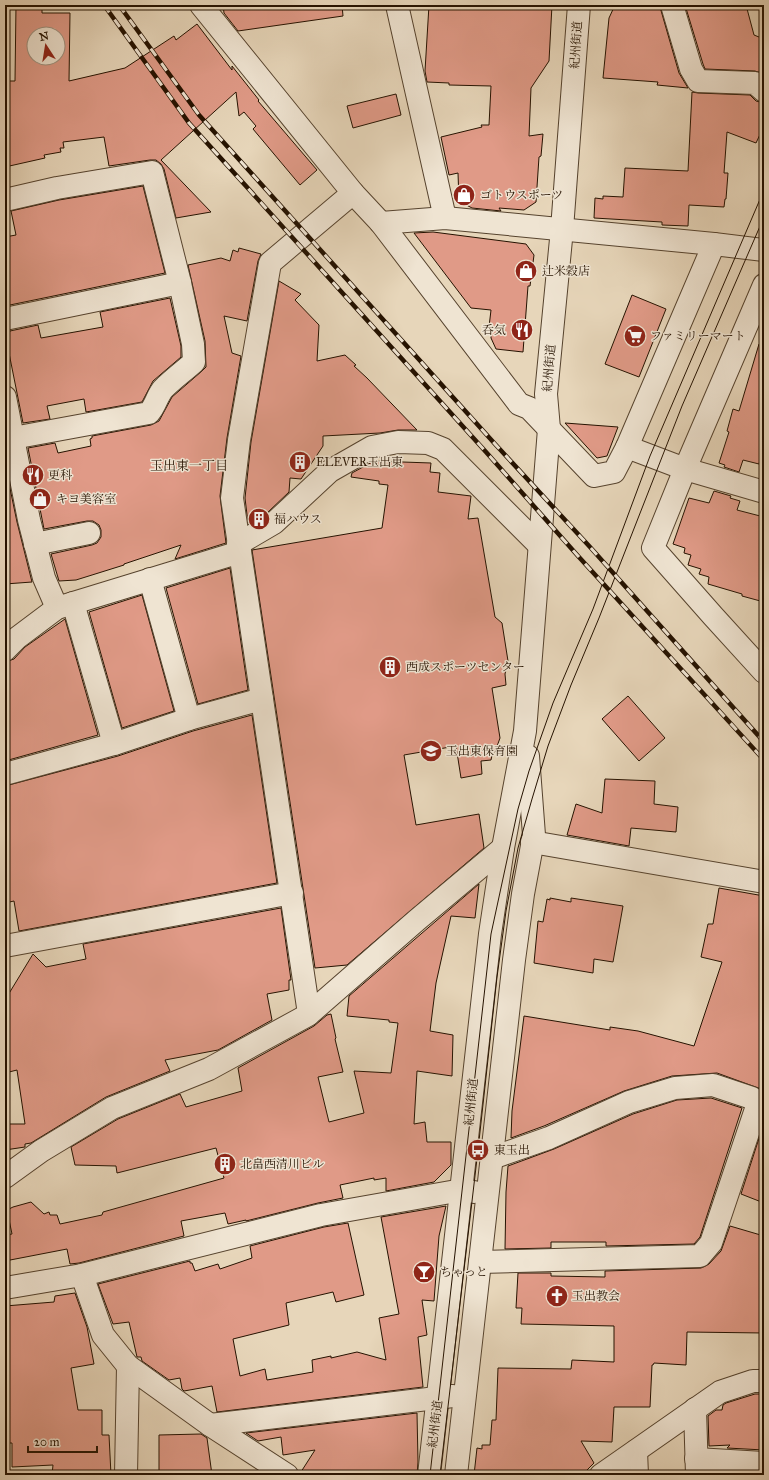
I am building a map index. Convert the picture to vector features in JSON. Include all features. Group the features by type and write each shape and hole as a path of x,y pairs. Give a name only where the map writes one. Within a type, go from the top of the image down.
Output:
{"street":[{"path":"201,5 353,192 381,223 519,404 528,408 594,476 614,472 714,244"},
{"path":"397,5 445,218"},
{"name":"紀州街道","path":"429,1475 490,934 503,848 525,730 549,429 546,394 562,229 579,5"},
{"path":"672,5 691,69 698,81 755,83 764,91"},
{"path":"5,200 57,188 152,172 180,283 193,344 194,362 163,389 157,397 154,407 149,413 13,438"},
{"path":"310,1014 232,498 240,440 270,263 353,192"},
{"path":"381,223 445,218 764,250"},
{"path":"5,319 180,283"},
{"path":"764,285 685,469 653,548 764,672"},
{"path":"5,397 28,520 44,578 65,606 114,744"},
{"path":"5,650 17,638 65,606 150,580 239,548 274,523 330,471 372,447 398,442 428,443 443,449 539,546"},
{"path":"626,447 685,469 764,492"},
{"path":"35,544 89,532"},
{"path":"150,580 189,719"},
{"path":"5,774 114,744 189,719 262,698"},
{"name":"紀州街道","path":"456,1475 514,960 523,894 534,835 525,730"},
{"path":"532,842 764,882"},
{"path":"5,1177 41,1152 112,1108 208,1069 310,1014 417,920 503,848"},
{"path":"5,946 292,893"},
{"path":"480,1262 700,1256 712,1243 761,1105 752,1098 713,1085 675,1088 629,1102 549,1138 492,1158"},
{"path":"5,1288 82,1275 321,1215 462,1190 487,1194"},
{"path":"82,1275 103,1335 128,1366 210,1425 287,1475"},
{"path":"126,1475 128,1366"},
{"path":"601,1475 720,1392 753,1381 764,1381"},
{"path":"210,1425 465,1394"},
{"path":"695,1409 697,1467 764,1463"},
{"path":"636,1451 638,1475"}],"building":[{"path":"16,5 42,5 42,13 70,13 69,81 125,68 174,36 176,40 197,24 232,70 232,66 259,100 258,101 317,170 300,185 253,129 256,126 244,112 239,116 236,92 161,160 211,212 176,218 164,169 161,164 156,160 150,160 109,166 104,137 63,142 64,148 60,148 61,152 44,155 45,158 5,167 5,81 15,81"},
{"path":"223,5 342,5 343,16 238,31 224,13"},
{"path":"429,5 552,5 549,61 531,88 529,136 543,134 541,156 539,157 536,202 524,210 499,208 501,211 472,208 459,201 458,173 449,175 441,137 482,127 481,125 489,125 491,86 449,85 449,83 427,82 425,71"},
{"path":"615,5 660,7 679,73 688,88 657,85 658,82 603,78 609,18"},
{"path":"685,5 746,5 754,35 764,39 764,74 755,71 705,69"},
{"path":"692,92 750,95 756,101 764,103 764,126 756,143 727,132 724,173 728,173 724,207 689,205 688,226 662,225 662,222 594,218 595,198 603,199 603,196 623,197 625,168 688,171"},
{"path":"396,94 401,115 353,128 347,106"},
{"path":"143,186 165,273 5,306 5,237 16,235 11,211 59,200"},
{"path":"433,232 526,244 534,255 530,286 528,286 523,352 496,349 491,338 491,328 489,327 491,310 471,308 414,233"},
{"path":"239,248 261,254 258,261 247,321 224,316 232,353 241,356 227,438 220,496 226,543 175,559 181,545 76,580 59,581 51,554 97,543 101,537 101,530 99,525 93,521 44,529 28,448 55,443 58,453 91,446 90,439 92,436 151,425 159,421 172,397 206,367 205,341 188,265 221,258 230,261 233,250 238,252"},
{"path":"279,281 301,294 295,300 319,325 317,361 345,355 417,430 398,430 380,433 323,436 323,446 301,479 290,478 289,492 267,513 248,523 245,498 251,442"},
{"name":"ファミリーマート","path":"632,295 666,309 639,377 605,364"},
{"path":"170,298 181,346 181,357 153,381 142,402 86,412 84,399 47,406 50,419 23,423 6,338 10,331 38,325 41,338 103,327 100,312"},
{"path":"759,344 764,344 764,462 760,460 759,464 743,460 739,472 724,467 725,465 719,463 729,432 727,431 733,409 739,411"},
{"path":"565,423 618,427 607,456 597,458"},
{"path":"374,461 431,463 430,472 440,473 438,492 471,496 468,519 478,518 495,617 502,623 508,661 505,674 506,685 492,688 500,738 495,752 493,751 491,760 481,761 482,774 461,778 456,746 404,755 416,825 479,814 484,848 347,965 315,968 252,550 382,528 388,485 379,484 379,481 351,477 352,473"},
{"path":"6,469 32,582 5,584"},
{"path":"714,491 731,496 730,498 740,501 737,510 764,517 764,602 708,584 709,577 699,574 701,569 688,565 691,555 684,553 685,548 673,544 689,498 709,503"},
{"path":"230,568 248,690 198,704 166,588"},
{"path":"142,595 174,711 122,728 89,612"},
{"path":"65,619 98,735 5,761 5,662 14,659 25,647"},
{"path":"628,696 665,738 639,761 602,719"},
{"path":"252,715 277,883 19,931 14,901 5,903 5,786 118,756 193,731"},
{"path":"605,779 655,781 654,804 678,807 676,832 631,828 629,846 567,835 576,804 602,813"},
{"path":"479,884 475,918 451,916 436,983 430,1031 453,1035 452,1076 417,1071 414,1124 425,1122 427,1142 451,1142 451,1165 434,1182 386,1191 386,1178 374,1180 374,1178 340,1185 343,1198 246,1221 228,1224 225,1213 181,1221 184,1236 79,1263 70,1264 67,1249 5,1261 5,1235 12,1234 7,1210 13,1207 31,1202 44,1214 49,1212 50,1215 57,1215 60,1224 102,1215 103,1212 224,1178 216,1148 117,1173 116,1166 75,1165 71,1147 118,1119 180,1094 186,1107 242,1091 238,1068 314,1026 327,1015 331,1014 343,1072 318,1077 329,1122 364,1113 354,1071 391,1073 398,1023 389,1022 389,1020 347,1016 349,996"},
{"path":"719,888 764,896 764,1079 761,1089 717,1073 672,1076 624,1091 544,1126 511,1138 512,1111 524,1016 610,1030 610,1027 638,1031 694,1046 722,962 701,957 708,924 713,924"},
{"path":"550,898 571,902 571,898 623,906 613,962 594,959 593,973 534,963 538,921 543,922 547,899 550,900"},
{"path":"281,908 291,980 289,980 289,990 267,994 272,1020 218,1050 165,1060 170,1071 106,1097 31,1143 25,1144 25,1147 5,1150 5,1124 25,1124 17,1070 5,1073 5,1000 33,954 46,967 86,959 83,944"},
{"path":"711,1098 742,1108 700,1237 694,1244 606,1246 606,1242 551,1242 551,1248 505,1249 508,1166 554,1149 633,1114 677,1100"},
{"path":"762,1129 764,1130 764,1203 741,1194"},
{"path":"446,1206 439,1236 434,1301 422,1300 427,1335 418,1337 423,1387 217,1412 212,1386 184,1391 182,1389 180,1378 169,1380 142,1361 141,1357 137,1357 129,1322 113,1324 98,1284 190,1261 195,1271 218,1264 220,1269 252,1258 250,1246 324,1227 348,1223 364,1295 336,1302 333,1292 286,1303 289,1325 233,1339 240,1376 265,1369 267,1380 313,1372 312,1360 331,1356 331,1358 357,1352 386,1360 379,1318 399,1314 381,1217"},
{"path":"730,1226 764,1236 764,1333 687,1332 686,1365 654,1363 652,1365 650,1407 614,1407 612,1442 581,1441 594,1463 587,1470 587,1475 474,1475 477,1448 482,1449 482,1445 490,1445 492,1420 496,1420 498,1368 571,1369 572,1360 614,1362 614,1326 521,1324 522,1308 516,1308 518,1273 551,1273 551,1276 605,1277 605,1271 701,1268 709,1264 721,1251"},
{"path":"75,1293 87,1327 94,1364 71,1368 78,1410 102,1410 102,1435 109,1435 111,1475 52,1475 53,1465 12,1467 12,1443 8,1443 8,1415 5,1415 5,1306 54,1302 55,1296"},
{"path":"755,1394 764,1394 764,1450 727,1448 730,1445 709,1446 708,1416 716,1410 722,1410 723,1405 726,1403"},
{"path":"417,1413 417,1475 299,1475 315,1450 283,1455 281,1437 258,1441 246,1433"},
{"path":"201,1434 207,1438 212,1475 159,1475 159,1435"}],"tram line":[{"path":"430,1475 491,934 518,809 529,771 553,703 593,609 650,456 764,190"},
{"path":"440,1475 497,977 506,911 518,848 548,746 571,685 599,618 682,406 764,217"}],"railway":[{"path":"104,5 189,123 578,556 764,760"},
{"path":"119,5 199,115 495,444 590,547 764,742"}],"place":[{"name":"ゴトウスポーツ","path":"464,195"},
{"name":"辻米穀店","path":"526,271"},
{"name":"呑気","path":"522,330"},
{"name":"ファミリーマート","path":"635,336"},
{"name":"ELEVER玉出東","path":"300,462"},
{"name":"更科","path":"33,475"},
{"name":"キヨ美容室","path":"40,499"},
{"name":"福ハウス","path":"259,519"},
{"name":"西成スポーツセンター","path":"390,667"},
{"name":"玉出東保育園","path":"431,751"},
{"name":"東玉出","path":"478,1150"},
{"name":"北畠西清川ビル","path":"225,1164"},
{"name":"ちゃっと","path":"424,1272"},
{"name":"玉出教会","path":"557,1296"}],"district":[{"name":"玉出東一丁目","path":"189,466"}]}
